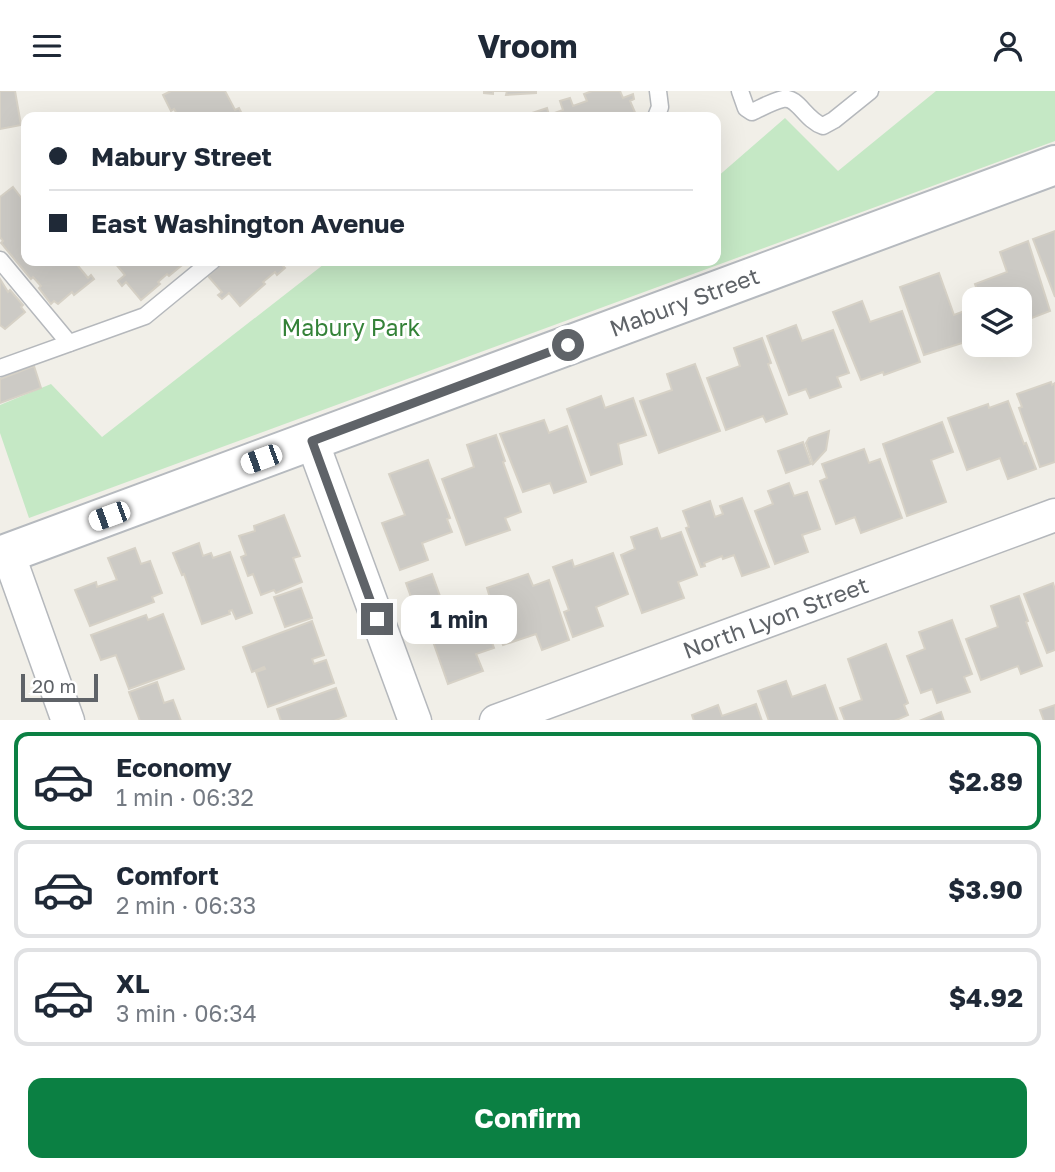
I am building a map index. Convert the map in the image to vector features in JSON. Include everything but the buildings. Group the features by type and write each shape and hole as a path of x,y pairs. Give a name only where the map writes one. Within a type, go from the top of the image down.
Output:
{"street":[{"name":"Mabury Street","path":"4,555 1055,165"},
{"path":"312,441 415,720"},
{"name":"North Lyon Street","path":"496,720 1055,515"},
{"path":"4,555 68,720"}],"lane":[{"path":"657,91 660,107 658,112"},
{"path":"740,91 746,108 752,112 784,99 793,100 813,123 823,126 870,91"},
{"path":"0,260 69,343"},
{"path":"0,368 145,316 206,266"}],"green space":[{"name":"Mabury Park","path":"936,91 1055,91 1055,141 721,264 721,174 785,118 838,171"},
{"name":"Mabury Park","path":"322,266 715,266 29,518 0,433 0,405 51,384 102,437"}],"route":[{"path":"377,619 312,441 568,345"}]}
